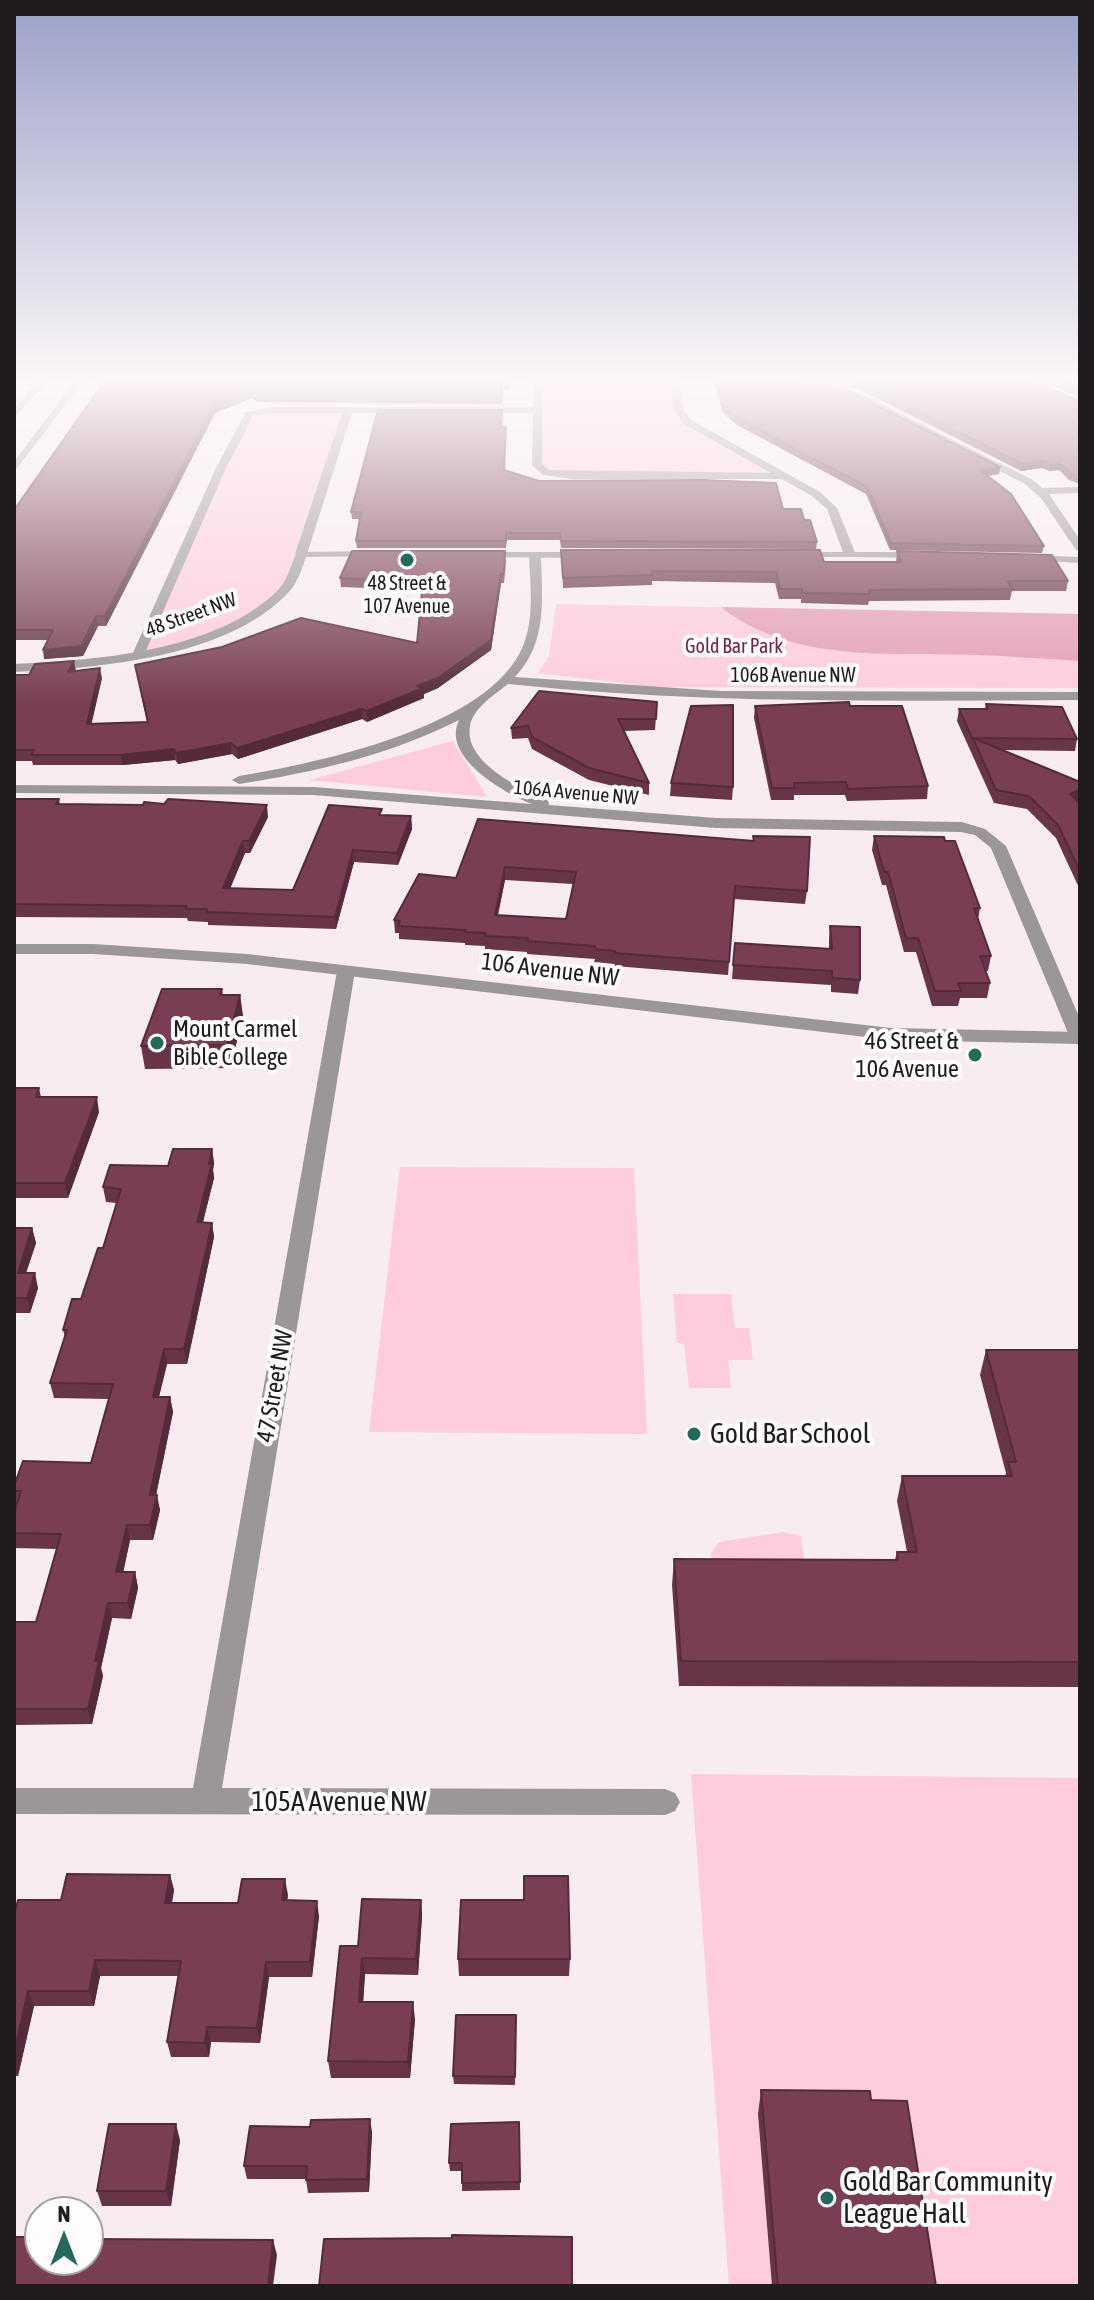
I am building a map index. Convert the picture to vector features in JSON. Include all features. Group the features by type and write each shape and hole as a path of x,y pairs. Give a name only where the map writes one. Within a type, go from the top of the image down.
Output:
{"street":[{"name":"48 Street NW","path":"138,655 213,489"},
{"name":"48 Street NW","path":"138,655 208,635 258,611 287,587 322,489"},
{"path":"806,489 827,502 850,555"},
{"path":"1038,489 1080,548"},
{"path":"1041,491 1080,490"},
{"path":"301,554 391,554"},
{"path":"463,554 598,555"},
{"path":"535,555 534,632 524,656 506,680 472,708 463,732 470,754 481,768 520,794 577,813"},
{"path":"787,555 942,555"},
{"path":"1010,557 1080,560"},
{"path":"14,668 88,663 138,655"},
{"name":"106B Avenue NW","path":"506,680 597,691 687,696 1080,696"},
{"name":"106A Avenue NW","path":"168,788 270,775 333,762 408,739 472,708"},
{"name":"106A Avenue NW","path":"14,789 168,788 344,793 747,825 951,826 980,832 995,841 1001,852 1080,1039"},
{"name":"106 Avenue NW","path":"14,949 174,953 891,1034 1080,1039"},
{"name":"47 Street NW","path":"205,1801 346,971"},
{"name":"105A Avenue NW","path":"14,1801 665,1802"}],"green space":[{"path":"214,489 322,489 295,573 271,603 208,635 138,655"},
{"name":"Gold Bar Park","path":"556,604 1080,614 1080,688 655,687 538,673 549,656"},
{"path":"453,741 487,797 309,780"},
{"path":"400,1167 634,1168 647,1434 369,1432"},
{"path":"673,1294 731,1294 735,1328 749,1328 753,1360 728,1360 731,1388 689,1388 684,1344 677,1343"},
{"path":"784,1532 801,1536 807,1581 713,1581 711,1553 719,1542"},
{"path":"691,1774 1080,1778 1080,2286 729,2286"}],"shaded area":[{"path":"721,607 1080,614 1080,661 843,651 779,638 749,625"}],"building":[{"path":"29,489 170,489 105,616 96,616 81,646 43,650 53,630 14,630 14,510"},
{"path":"357,489 778,489 783,509 801,509 804,520 810,520 817,542 561,541 560,533 506,533 506,541 356,541 361,512 351,512"},
{"path":"868,489 1005,489 1044,546 891,543"},
{"path":"561,550 820,550 824,562 901,562 897,551 1052,555 1068,581 1008,581 1012,589 802,593 802,589 780,589 776,572 652,571 652,575 563,578"},
{"path":"352,551 505,551 504,574 501,574 491,640 438,678 417,686 423,688 367,711 362,709 237,748 231,743 176,753 174,749 121,755 31,755 34,750 14,750 14,675 29,675 35,664 74,661 68,672 100,668 87,724 148,722 135,665 222,647 301,618 417,643 423,581 340,578"},
{"path":"539,691 657,702 656,719 618,719 649,783 589,768 532,737 528,726 511,728"},
{"path":"849,702 850,706 902,706 928,786 848,789 846,782 794,783 795,788 772,788 755,706"},
{"path":"986,704 1062,707 1077,739 972,738 959,709 988,709"},
{"path":"733,705 733,787 671,783 691,706"},
{"path":"973,738 1080,782 1080,790 1070,794 1080,804 1080,871 1058,825 1029,796 996,790"},
{"path":"14,799 59,799 56,804 143,805 144,802 164,804 168,799 267,805 249,841 243,841 223,888 293,890 329,805 382,809 379,815 411,816 397,853 353,850 335,917 207,912 207,909 186,909 187,906 14,904"},
{"path":"478,819 754,841 753,836 810,837 807,891 735,886 729,962 615,953 595,949 595,946 485,936 486,933 466,930 398,926 400,921 394,920 419,874 456,878","holes":["505,867 576,872 566,919 495,915"]},
{"path":"874,836 944,837 945,841 955,841 980,908 974,908 991,956 980,956 990,983 958,983 961,991 935,991 918,938 906,938 888,872 884,872"},
{"path":"830,926 860,927 860,980 832,978 832,971 733,965 735,943 832,949"},
{"path":"162,989 222,989 220,995 240,995 227,1045 141,1046"},
{"path":"14,1088 39,1088 36,1097 97,1097 65,1183 14,1183"},
{"path":"173,1149 212,1149 209,1164 212,1164 197,1222 212,1223 184,1349 164,1349 153,1397 170,1397 150,1495 157,1495 150,1525 127,1525 116,1572 135,1572 128,1603 108,1603 88,1709 14,1709 14,1622 36,1622 61,1534 14,1533 14,1513 21,1491 14,1491 14,1486 23,1461 91,1463 113,1384 50,1383 67,1330 63,1330 72,1299 81,1299 98,1248 103,1248 121,1189 103,1187 110,1165 168,1166"},
{"path":"14,1228 32,1228 18,1273 35,1273 27,1298 14,1298"},
{"path":"986,1350 1080,1350 1080,1662 681,1661 674,1559 898,1560 897,1552 917,1552 902,1476 1012,1476 1008,1462 1016,1462"},
{"path":"67,1874 170,1875 165,1903 238,1903 242,1879 285,1879 282,1900 317,1901 310,1962 266,1962 257,2028 207,2027 205,2043 167,2042 181,1961 95,1960 89,1991 28,1991 14,2053 14,1915 18,1900 61,1900"},
{"path":"524,1876 568,1876 570,1959 458,1959 461,1900 524,1900"},
{"path":"362,1899 421,1900 416,1959 362,1958 359,2002 413,2002 408,2062 328,2061 340,1946 358,1946"},
{"path":"456,2015 516,2015 515,2077 453,2076"},
{"name":"Gold Bar Community League Hall","path":"761,2090 870,2091 871,2100 907,2101 936,2286 778,2286"},
{"path":"370,2119 367,2179 306,2180 307,2166 244,2166 250,2126 310,2127 311,2120"},
{"path":"519,2122 520,2182 462,2183 462,2163 449,2163 451,2124"},
{"path":"109,2124 176,2124 166,2191 97,2191"},
{"path":"452,2235 572,2237 572,2286 319,2286 324,2239 452,2238"},
{"path":"14,2237 24,2237 24,2276 104,2276 104,2239 273,2240 268,2286 14,2286"}],"place":[{"name":"48 Street & 107 Avenue","path":"407,560"},
{"name":"Mount Carmel Bible College","path":"157,1043"},
{"name":"46 Street & 106 Avenue","path":"975,1055"},
{"name":"Gold Bar School","path":"694,1434"},
{"name":"Gold Bar Community League Hall","path":"827,2198"}]}
